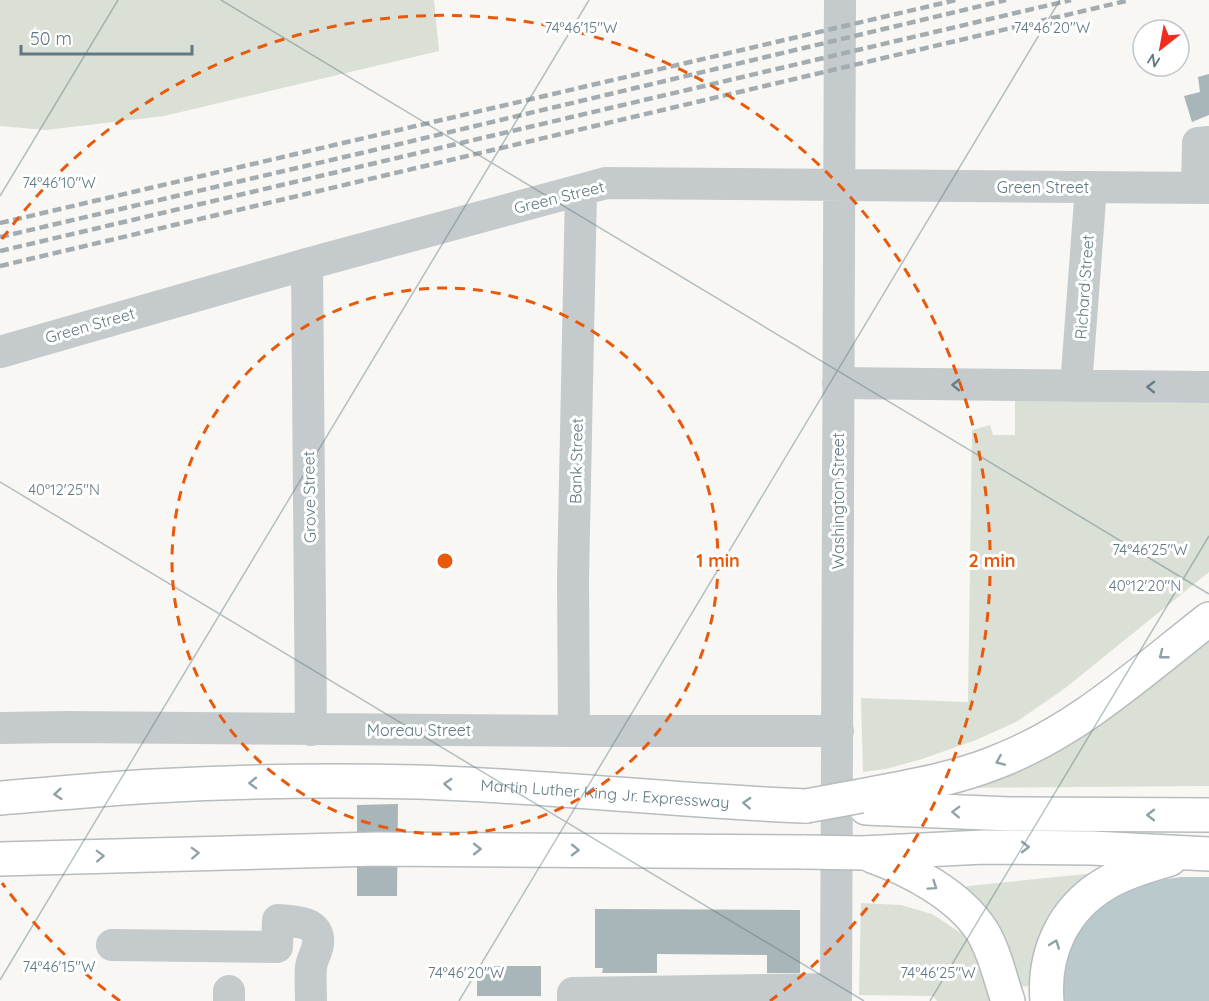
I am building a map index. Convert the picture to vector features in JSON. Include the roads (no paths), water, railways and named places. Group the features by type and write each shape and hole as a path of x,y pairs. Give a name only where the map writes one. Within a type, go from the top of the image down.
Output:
{"highway":[{"path":"861,802 994,764 1024,750 1062,730 1108,699 1209,619"},
{"name":"Martin Luther King Jr. Expressway","path":"0,798 214,783 417,782 536,788 694,801 806,806 861,802"},
{"path":"861,802 1010,814 1209,815"},
{"path":"0,859 377,849 862,853 994,847 1092,848 1199,854"},
{"path":"862,853 921,878 956,902 971,916 990,946 1008,1001"},
{"path":"1047,1001 1047,971 1052,950 1071,913 1086,898 1105,884 1126,874 1147,866 1199,854"}],"street":[{"name":"Washington Street","path":"836,995 840,0"},
{"path":"1203,188 1198,143 1209,142"},
{"name":"Green Street","path":"0,352 307,264 606,183 1203,188"},
{"name":"Richard Street","path":"1076,386 1091,187"},
{"name":"Bank Street","path":"574,731 573,579 581,190"},
{"name":"Grove Street","path":"307,264 311,730"},
{"path":"838,383 1209,387"},
{"name":"Moreau Street","path":"0,728 838,731"},
{"path":"111,945 277,947 275,965 311,966 311,1001"},
{"path":"573,1001 573,993 836,995"}],"railway":[{"path":"0,223 956,0"},
{"path":"0,237 1006,0"},
{"path":"0,251 1071,0"},
{"path":"0,266 1130,0"}]}
